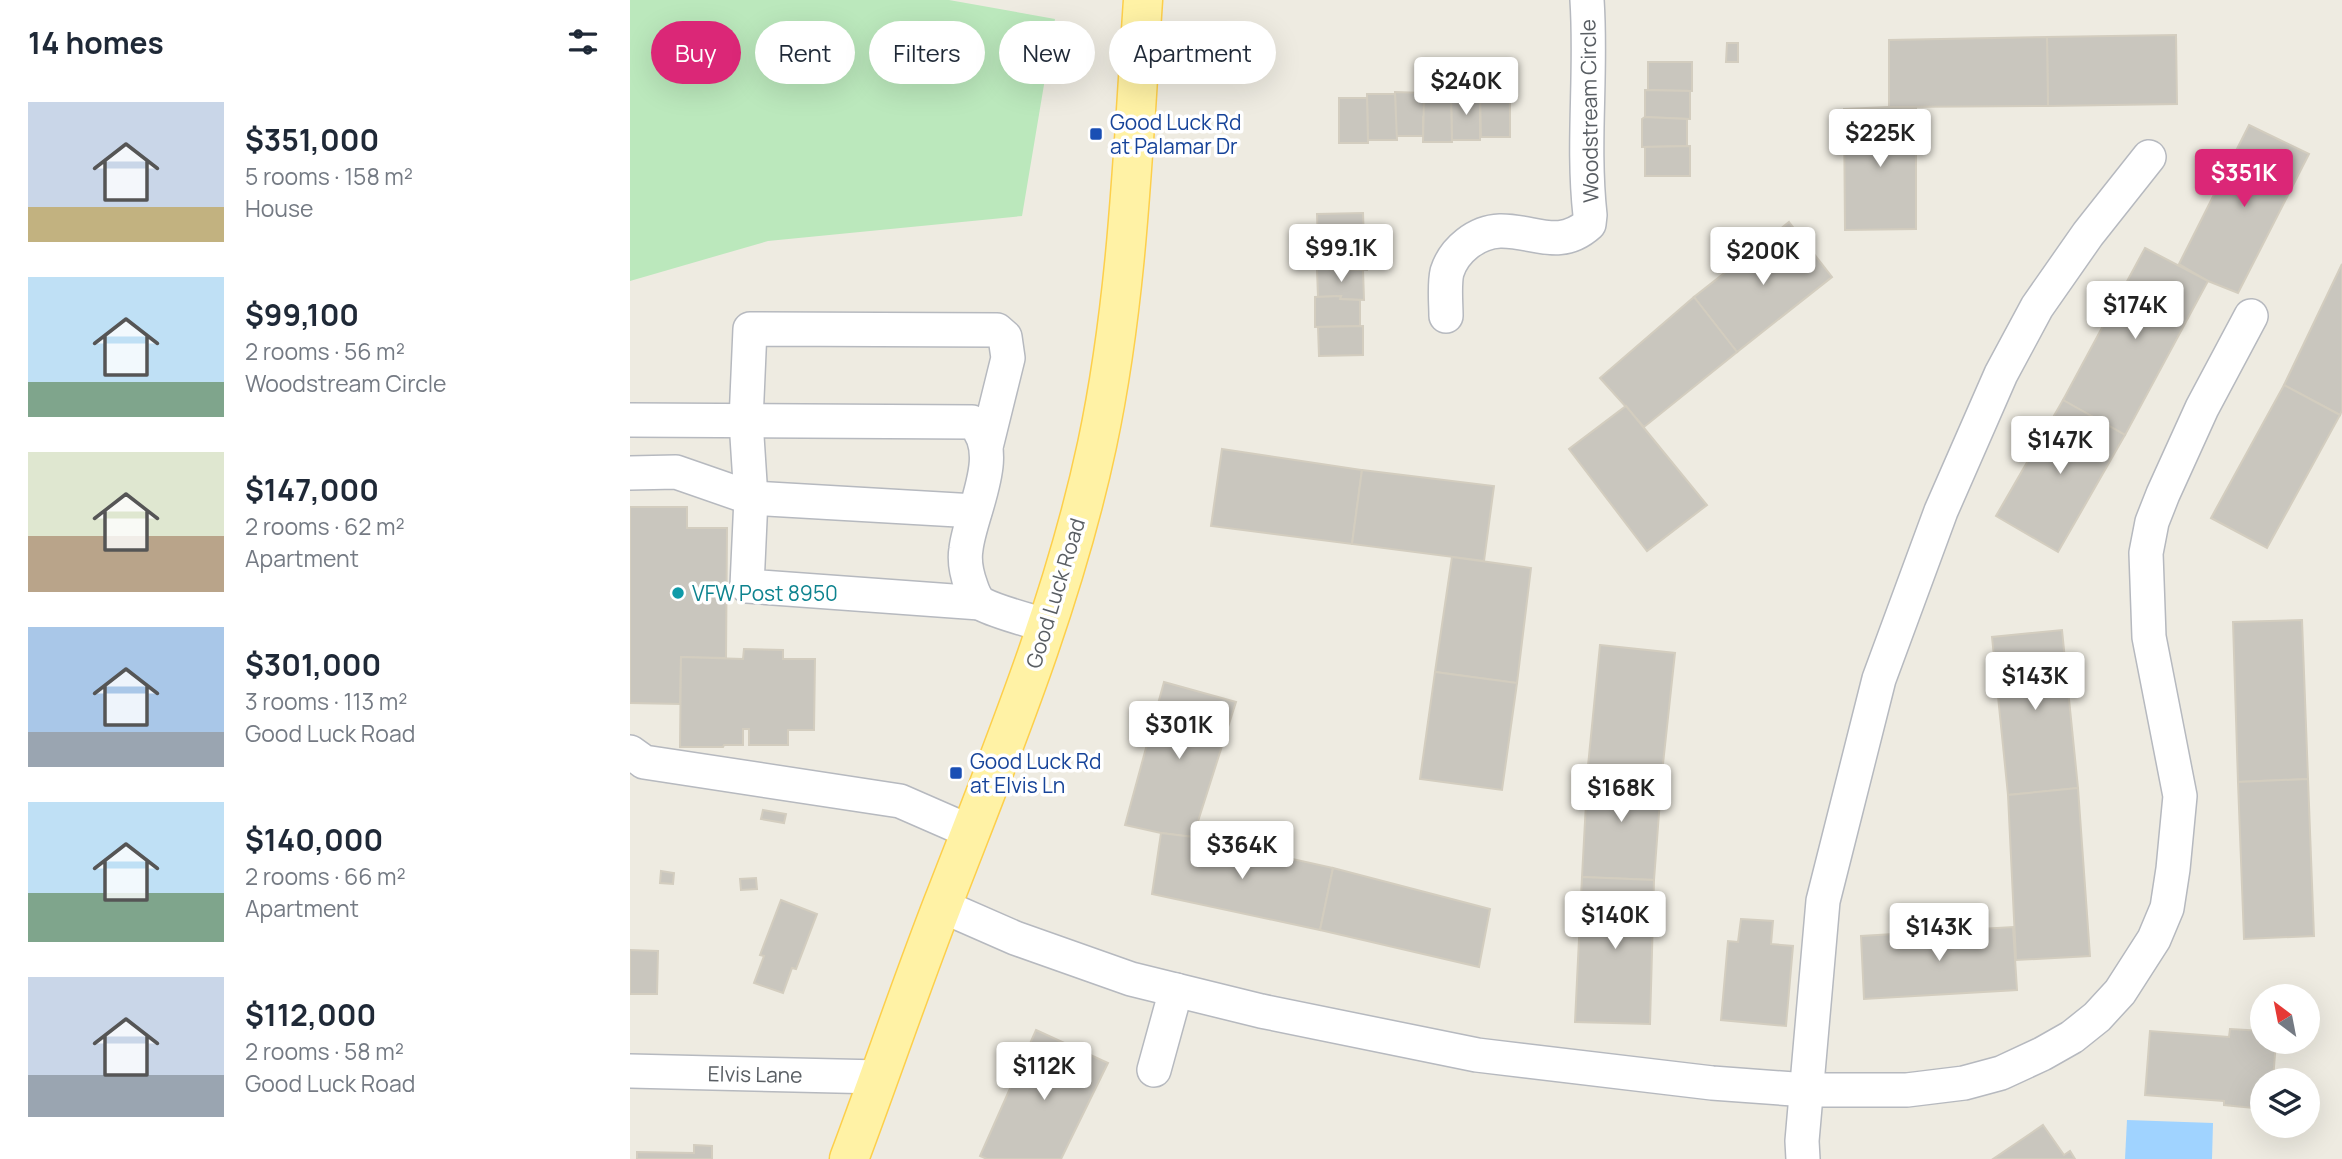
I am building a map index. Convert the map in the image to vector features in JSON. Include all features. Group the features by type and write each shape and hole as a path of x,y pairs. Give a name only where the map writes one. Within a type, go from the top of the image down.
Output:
{"main road":[{"name":"Good Luck Road","path":"849,1159 1048,626 1097,445 1112,358 1126,237 1143,0"}],"street":[{"name":"Woodstream Circle","path":"1446,316 1447,273 1457,253 1467,243 1488,233 1500,231 1557,239 1572,236 1589,224 1585,132 1589,25 1587,0"},
{"path":"1802,1159 1823,901 1879,678 1941,511 2001,374 2037,307 2088,234 2149,157"},
{"path":"942,906 1015,938 1131,979 1261,1011 1477,1055 1712,1083 1807,1090 1907,1090 1964,1083 2001,1073 2073,1037 2097,1017 2120,992 2154,939 2167,908 2180,796 2149,637 2146,553 2152,522 2162,494 2202,408 2251,316"},
{"path":"980,603 967,576 965,550 987,460 986,443 1008,358 1005,337 997,330 750,329 746,421 751,498 747,586 980,603 1048,626"},
{"path":"630,420 972,422 979,428 986,443"},
{"path":"630,473 676,472 751,498 975,511"},
{"path":"630,752 644,762 900,801 971,832"},
{"path":"1154,1070 1177,990"},
{"name":"Elvis Lane","path":"630,1071 880,1077"}],"green space":[{"path":"630,0 949,0 1055,19 999,21 999,84 1044,84 1022,216 768,241 630,281"}],"water":[{"path":"2127,1120 2213,1123 2212,1159 2125,1159"}],"building":[{"path":"2176,35 2177,104 2048,106 2047,37"},
{"path":"2047,37 2048,106 1889,107 1889,40"},
{"path":"1727,43 1738,43 1738,62 1726,62"},
{"path":"1648,62 1692,62 1692,91 1648,90"},
{"path":"1645,90 1690,91 1690,119 1645,117"},
{"path":"1395,92 1424,93 1423,136 1396,136"},
{"path":"1480,92 1510,92 1510,137 1481,137"},
{"path":"1367,94 1395,94 1397,140 1368,140"},
{"path":"1451,95 1480,95 1480,140 1452,140"},
{"path":"1339,98 1367,98 1368,143 1339,143"},
{"path":"1424,98 1451,98 1452,142 1423,142"},
{"path":"1916,108 1916,229 1845,230 1844,109"},
{"path":"1642,119 1687,119 1687,146 1642,147"},
{"path":"2249,125 2309,154 2238,293 2208,281 2179,264"},
{"path":"1690,146 1690,176 1645,176 1645,147"},
{"path":"1363,213 1364,240 1318,243 1317,214"},
{"path":"1789,222 1832,277 1737,352 1694,297"},
{"path":"1342,240 1367,240 1367,270 1322,269 1321,244 1342,243"},
{"path":"2145,248 2208,281 2125,435 2063,400"},
{"path":"2342,264 2342,410 2340,415 2284,385"},
{"path":"1317,269 1363,270 1364,300 1340,299 1341,296 1318,297"},
{"path":"1341,296 1340,299 1360,300 1360,326 1315,327 1315,297"},
{"path":"1694,297 1737,352 1644,427 1600,378"},
{"path":"1363,326 1363,355 1319,356 1318,327"},
{"path":"2284,385 2340,415 2267,548 2211,518"},
{"path":"2063,400 2125,435 2058,552 1996,516"},
{"path":"1626,406 1707,505 1647,551 1569,449"},
{"path":"1222,449 1362,470 1352,544 1211,526"},
{"path":"1362,470 1494,486 1484,561 1352,544"},
{"name":"VFW Post 8950","path":"630,507 687,507 687,528 727,528 726,658 681,657 680,704 630,703"},
{"path":"1452,557 1531,568 1517,683 1435,672"},
{"path":"2302,620 2308,779 2238,782 2233,622"},
{"path":"2062,630 2078,788 2008,795 1992,637"},
{"path":"1600,645 1675,653 1662,773 1588,766"},
{"path":"744,649 783,650 783,659 815,659 814,730 788,730 788,745 749,745 749,729 743,729 743,745 680,747 681,657 743,659"},
{"path":"1435,672 1517,683 1502,790 1420,779"},
{"path":"1164,682 1236,702 1193,837 1125,825"},
{"path":"1588,766 1662,773 1654,880 1582,877"},
{"path":"2308,779 2314,936 2244,939 2238,782"},
{"path":"2078,788 2090,956 2016,960 2008,795"},
{"path":"763,810 786,814 784,823 761,819"},
{"path":"1161,833 1193,837 1333,868 1320,930 1152,894"},
{"path":"1333,868 1490,909 1479,967 1320,930"},
{"path":"661,871 674,873 673,884 660,883"},
{"path":"1582,877 1654,880 1650,1024 1575,1022"},
{"path":"756,878 757,889 741,890 740,879"},
{"path":"781,900 817,914 796,969 792,968 783,993 754,983 764,956 760,955"},
{"path":"1741,919 1773,921 1771,944 1793,946 1786,1026 1721,1020 1728,941 1738,942"},
{"path":"2013,927 2017,990 1864,999 1861,936"},
{"path":"630,950 658,951 657,994 630,994"},
{"path":"2230,1029 2250,1030 2250,1054 2275,1054 2274,1068 2250,1068 2250,1108 2224,1105 2224,1101 2145,1095 2150,1031 2229,1037"},
{"path":"1036,1030 1108,1063 1061,1159 987,1159 980,1156"},
{"path":"2043,1125 2064,1155 2070,1151 2075,1159 1993,1159"},
{"path":"694,1145 712,1146 712,1159 637,1159 637,1152 694,1153"}],"place":[{"name":"Good Luck Rd at Palamar Dr","path":"1096,134"},
{"name":"VFW Post 8950","path":"678,593"},
{"name":"Good Luck Rd at Elvis Ln","path":"956,773"}]}
